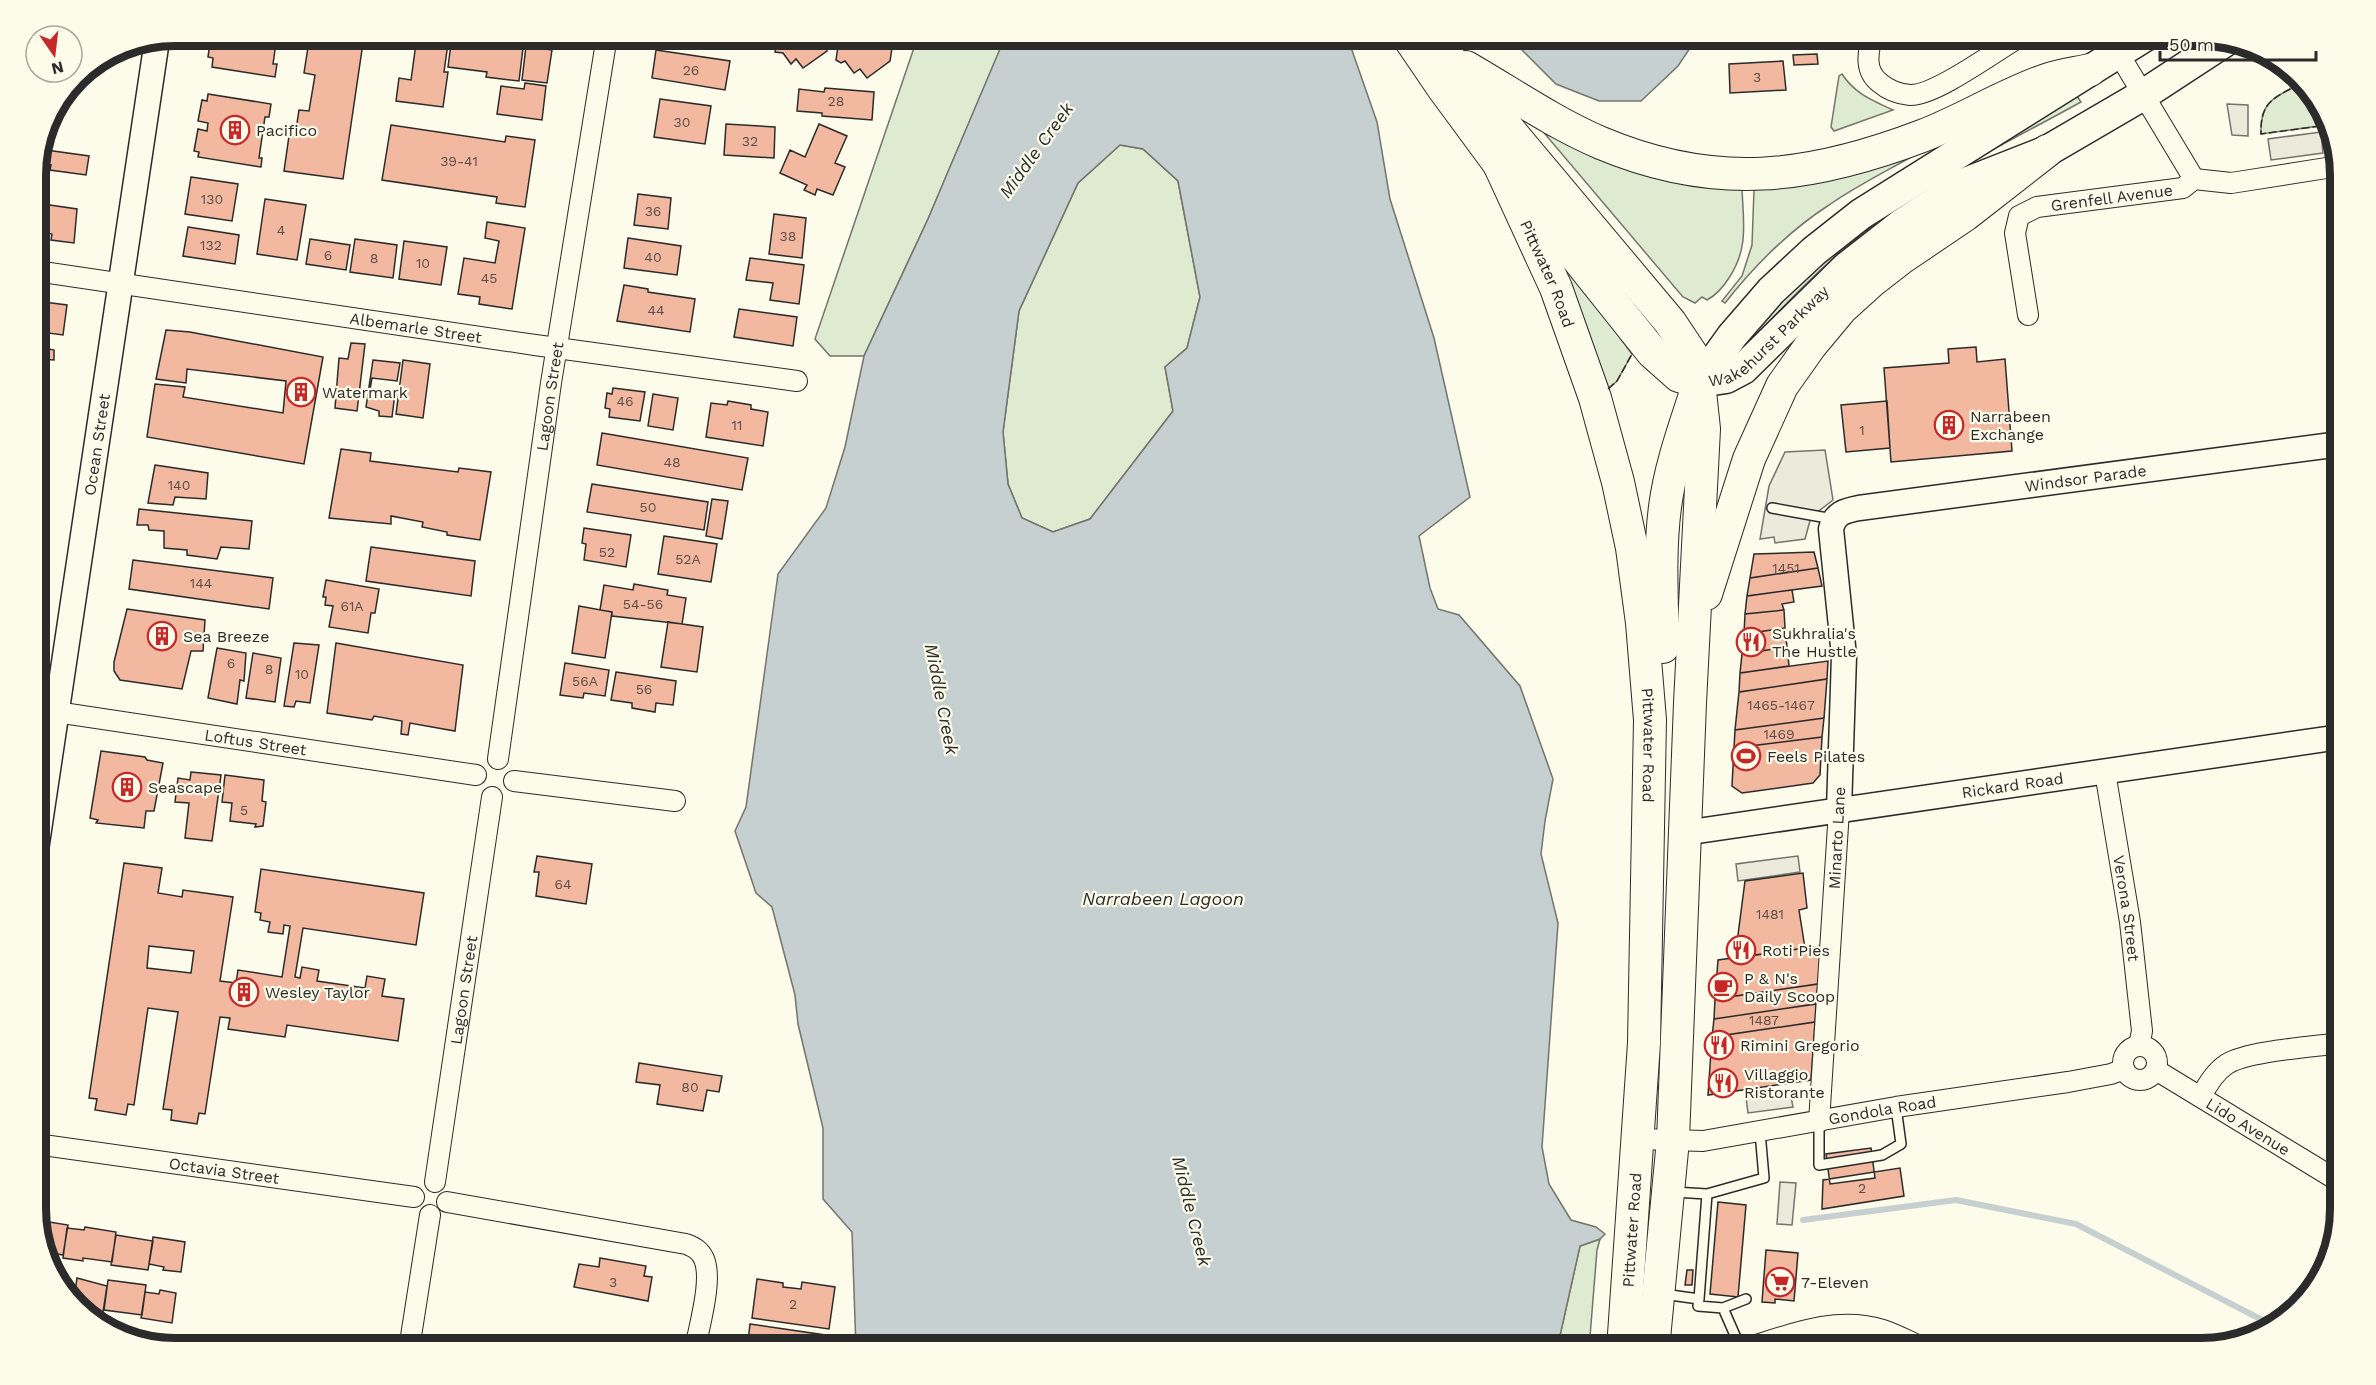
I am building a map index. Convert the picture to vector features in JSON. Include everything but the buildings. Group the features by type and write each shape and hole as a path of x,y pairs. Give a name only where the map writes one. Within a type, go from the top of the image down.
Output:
{"highway":[{"name":"Pittwater Road","path":"1415,46 1499,164 1662,363 1679,376 1699,382"},
{"name":"Pittwater Road","path":"1436,46 1670,322 1692,355 1699,382 1704,429 1684,833 1673,1140 1654,1338"},
{"path":"1436,46 1564,125 1599,142 1646,160 1682,170 1719,174 1749,175 1803,170 1844,162 1886,150 1934,131 2000,99 2047,80 2090,70"},
{"path":"1694,628 1749,459 1782,387 1811,345 1841,309 1873,280 2047,151"},
{"name":"Pittwater Road","path":"1499,164 1564,308 1597,404 1615,470 1632,548 1642,622 1650,720 1644,1043 1624,1338"},
{"path":"1650,720 1663,660 1662,557 1665,508 1672,465 1699,382"}],"main road":[{"name":"Wakehurst Parkway","path":"1699,382 1732,336 1771,291 1814,250 1861,214 2090,70 2112,46"},
{"name":"Wakehurst Parkway","path":"1699,382 1726,378 1743,369 1847,267 1902,224 1963,184 2047,151 2143,95 2215,48"}],"street":[{"name":"Lagoon Street","path":"498,759 557,348 605,46"},
{"path":"1870,46 1868,58 1875,79 1886,88 1911,95 1936,87 2004,46"},
{"path":"2115,46 2194,179"},
{"name":"Ocean Street","path":"47,711 121,285 156,49"},
{"name":"Grenfell Avenue","path":"2028,315 2015,233 2019,216 2037,207 2183,188 2194,179 2231,183 2329,168"},
{"name":"Albemarle Street","path":"47,273 796,381"},
{"name":"Windsor Parade","path":"1833,519 1838,514 1859,508 2329,445"},
{"name":"Minarto Lane","path":"1819,1122 1839,810 1844,656 1831,529 1833,519"},
{"name":"Loftus Street","path":"47,711 476,775"},
{"name":"Rickard Road","path":"1684,833 2330,740"},
{"path":"498,759 511,767 514,781 506,794 492,797 484,795 479,789 476,775 483,762 498,759"},
{"name":"Verona Street","path":"2105,772 2130,922 2142,1031 2139,1046"},
{"path":"514,781 675,801"},
{"name":"Lagoon Street","path":"435,1182 492,797"},
{"path":"2201,1097 2220,1071 2236,1060 2263,1053 2330,1044"},
{"path":"2139,1046 2150,1049 2157,1058 2156,1070 2148,1078 2142,1080 2131,1077 2124,1069 2126,1054 2139,1046"},
{"name":"Gondola Road","path":"1639,1139 1703,1140 1760,1132 1896,1107 2068,1082 2111,1074 2124,1069"},
{"name":"Lido Avenue","path":"2156,1070 2330,1176"},
{"name":"Octavia Street","path":"47,1146 414,1197"},
{"path":"435,1182 446,1191 447,1202 437,1214 430,1215 419,1211 414,1197 422,1184 435,1182"},
{"path":"447,1202 686,1244 696,1248 701,1254 707,1275 697,1338"},
{"path":"411,1338 430,1215"},
{"path":"1778,1338 1842,1324 1885,1330 1902,1338"}],"lane":[{"path":"1772,508 1833,519"},
{"path":"1819,1122 1819,1165 1882,1155 1900,1144 1896,1107"},
{"path":"1669,1192 1707,1194 1764,1178 1760,1132"},
{"path":"1707,1194 1698,1306 1723,1308 1746,1299"},
{"path":"1657,1293 1699,1299"},
{"path":"1723,1308 1737,1338"}],"green space":[{"path":"915,46 1006,46 1000,50 928,219 864,356 830,356 815,339"},
{"path":"1842,74 1858,92 1893,110 1834,131 1831,127 1839,76"},
{"path":"2294,87 2312,111 2319,126 2261,134 2261,123 2266,108 2282,93"},
{"path":"2074,92 2081,102 1951,173 1888,214 1825,266 1750,342 1745,336 1828,249"},
{"path":"1545,134 1622,162 1742,185 1744,224 1742,246 1734,269 1725,284 1707,300 1702,297 1695,303 1683,297"},
{"path":"1120,145 1143,149 1178,181 1200,297 1187,348 1165,367 1173,411 1090,519 1053,532 1022,518 1008,484 1003,432 1019,311 1078,183"},
{"path":"1925,149 1852,190 1814,215 1773,250 1725,303 1722,301 1742,276 1752,245 1754,190"},
{"path":"1549,241 1632,354 1617,381 1608,389"},
{"path":"1600,1239 1597,1250 1590,1338 1559,1338 1580,1246"}],"shaded area":[{"path":"2227,104 2248,105 2248,136 2232,135"},
{"path":"2321,132 2323,153 2271,160 2268,139"},
{"path":"1825,450 1833,500 1811,517 1805,539 1775,543 1774,537 1760,539 1769,486 1785,452"},
{"path":"1798,856 1800,872 1738,881 1736,864"},
{"path":"1790,1091 1793,1107 1748,1113 1746,1097"},
{"path":"1780,1182 1796,1183 1792,1225 1777,1224"}],"water":[{"name":"Narrabeen Lagoon","path":"1005,46 1350,46 1377,122 1390,199 1434,338 1470,497 1419,536 1430,588 1438,609 1459,615 1520,686 1553,779 1541,854 1558,923 1542,1147 1549,1184 1571,1220 1596,1227 1605,1234 1600,1239 1580,1246 1559,1338 856,1338 852,1232 823,1199 823,1128 798,1024 795,995 772,907 756,893 735,831 746,807 778,574 826,508 845,447 864,356 928,219 1000,49","holes":["1120,145 1143,149 1178,181 1200,297 1187,348 1165,367 1173,411 1090,519 1053,532 1022,518 1008,484 1003,432 1019,311 1078,183"]},
{"path":"1518,46 1691,46 1678,66 1641,101 1599,101 1556,84"}],"waterway":[{"path":"1803,1220 1956,1200 2076,1224 2265,1321"}],"fence":[{"path":"2294,87 2270,102 2263,115 2261,134 2319,126"},
{"path":"1608,389 1617,381 1632,354"}],"place":[{"name":"Pacifico","path":"235,130"},
{"name":"Watermark","path":"301,392"},
{"name":"Narrabeen Exchange","path":"1949,425"},
{"name":"Sea Breeze","path":"162,636"},
{"name":"Sukhralia's The Hustle","path":"1751,642"},
{"name":"Feels Pilates","path":"1746,756"},
{"name":"Seascape","path":"127,787"},
{"name":"Roti Pies","path":"1741,950"},
{"name":"P & N's Daily Scoop","path":"1723,987"},
{"name":"Wesley Taylor","path":"244,992"},
{"name":"Rimini Gregorio","path":"1719,1045"},
{"name":"Villaggio Ristorante","path":"1723,1083"},
{"name":"7-Eleven","path":"1780,1282"}],"water label":[{"name":"Middle Creek","path":"1036,150"},
{"name":"Middle Creek","path":"942,699"},
{"name":"Middle Creek","path":"1192,1211"}]}
